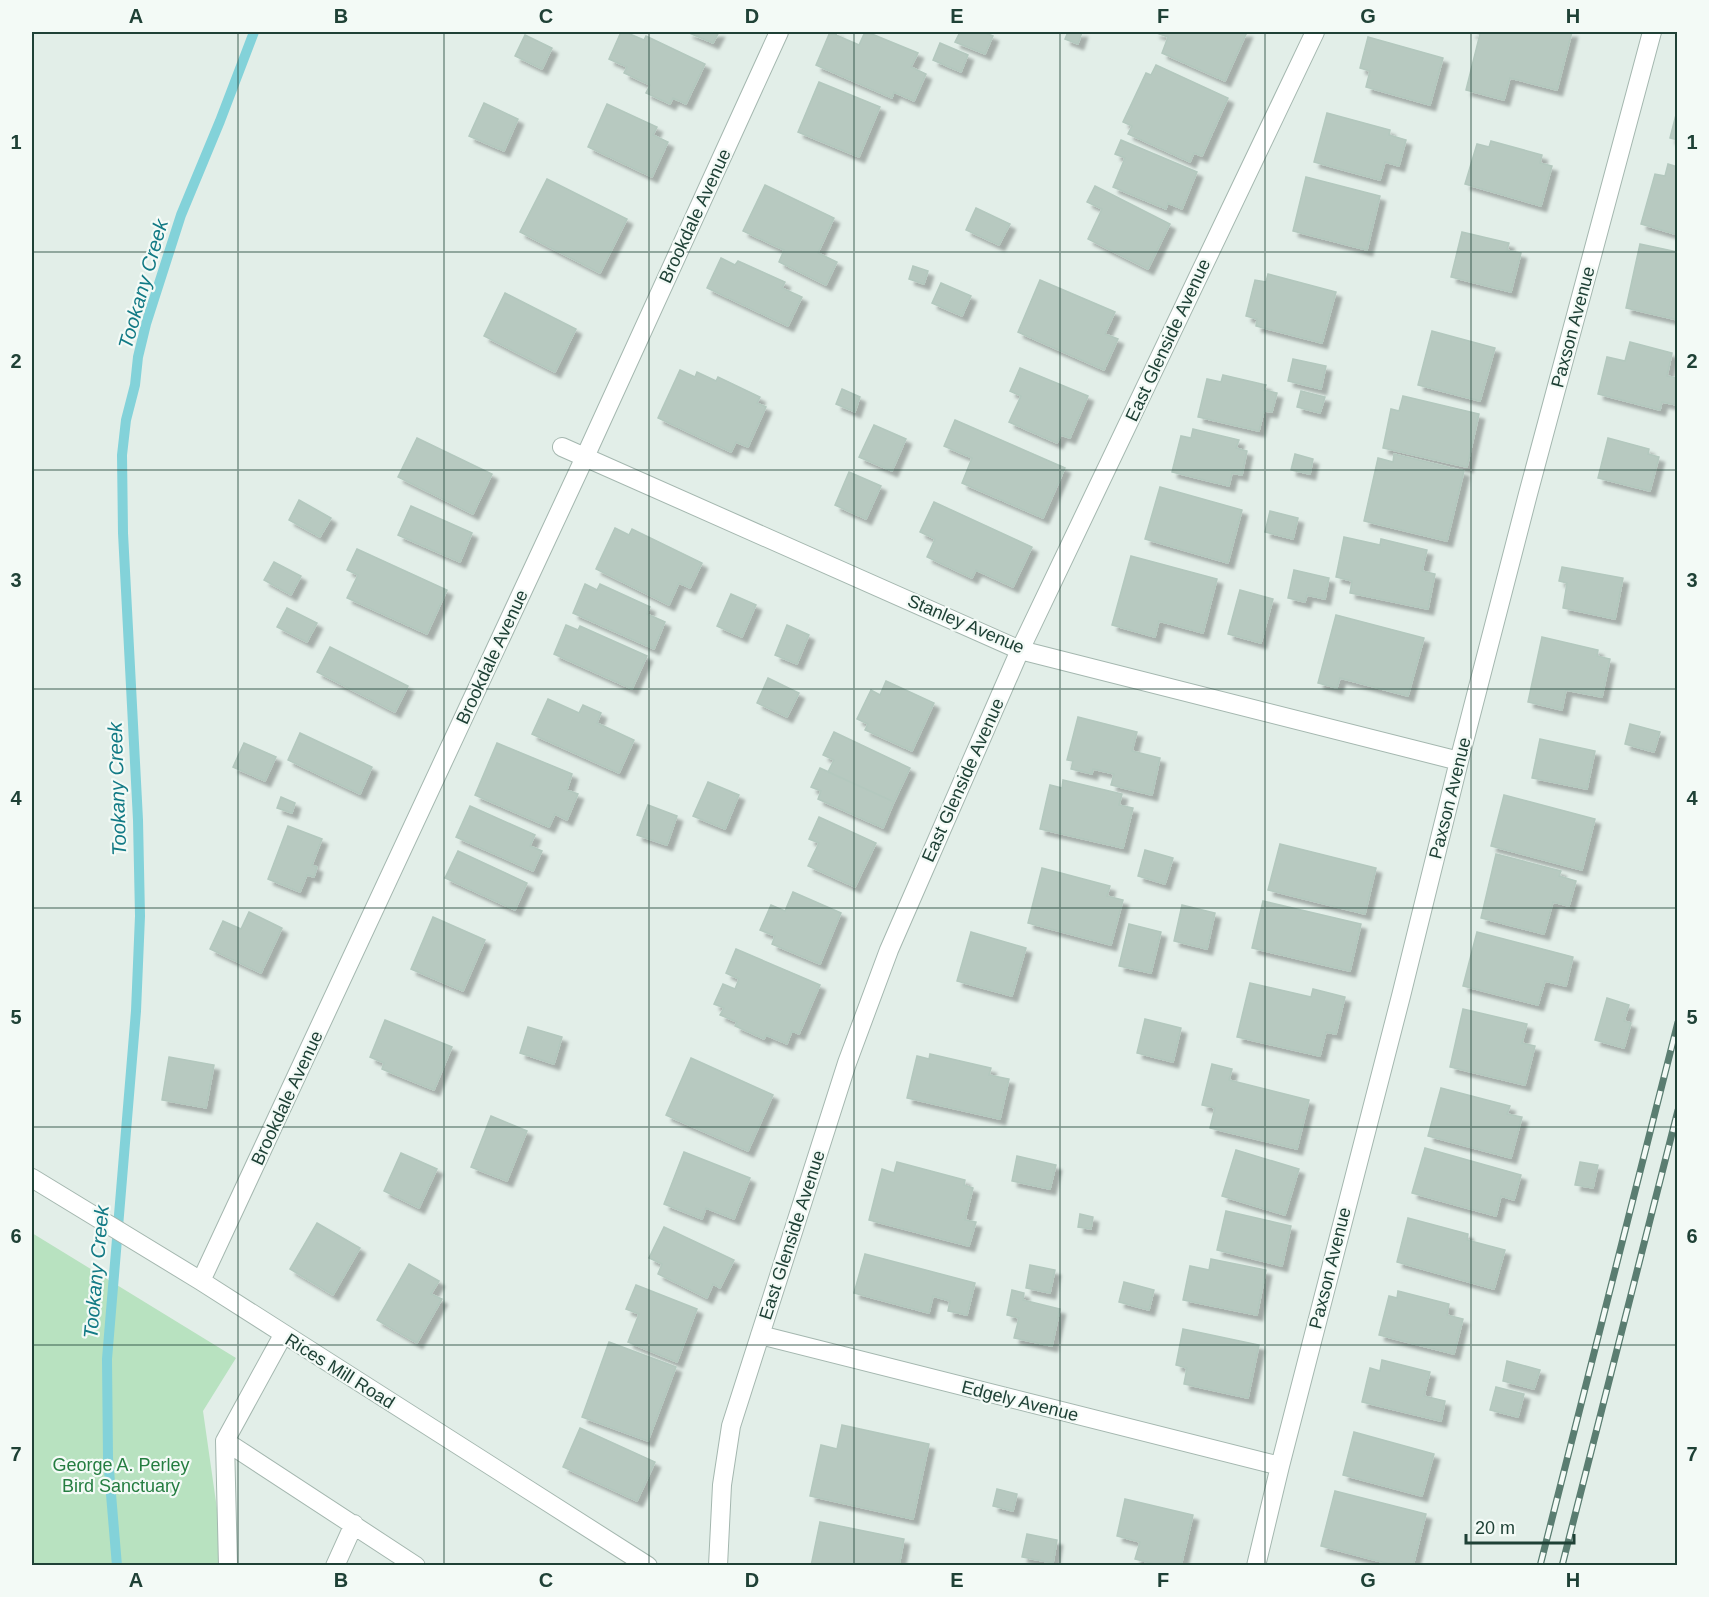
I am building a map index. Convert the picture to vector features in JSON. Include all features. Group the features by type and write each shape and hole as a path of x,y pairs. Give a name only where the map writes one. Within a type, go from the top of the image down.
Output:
{"street":[{"name":"Brookdale Avenue","path":"201,1281 585,457 779,32"},
{"name":"East Glenside Avenue","path":"718,1566 722,1485 731,1426 847,1063 889,950 1020,650 1315,32"},
{"name":"Paxson Avenue","path":"1256,1566 1459,761 1652,32"},
{"name":"Stanley Avenue","path":"562,447 1020,650 1459,761"},
{"name":"Rices Mill Road","path":"32,1178 201,1281 648,1566"},
{"path":"228,1566 225,1441 284,1335"},
{"name":"Edgely Avenue","path":"760,1335 1280,1466"},
{"path":"225,1441 416,1566"},
{"path":"335,1566 354,1524"}],"green space":[{"name":"George A. Perley Bird Sanctuary","path":"32,1233 236,1358 203,1411 225,1565 32,1565"}],"building":[{"path":"621,32 644,40 646,36 705,64 686,104 673,98 670,104 646,93 650,85 624,73 627,67 609,59"},
{"path":"687,32 719,32 713,43"},
{"path":"830,32 837,32 836,35 859,45 867,32 918,53 911,67 926,74 914,101 894,92 892,98 816,65"},
{"path":"960,32 983,32 993,36 985,54 955,42"},
{"path":"1068,32 1082,32 1078,44 1065,39"},
{"path":"1154,32 1247,32 1225,81 1162,53 1168,37"},
{"path":"1470,32 1572,32 1557,90 1510,78 1504,100 1466,90 1480,34"},
{"path":"525,35 552,48 542,69 515,56"},
{"path":"1368,37 1443,58 1430,105 1366,87 1370,71 1360,68"},
{"path":"940,43 968,55 961,72 933,60"},
{"path":"1156,65 1228,98 1202,156 1194,153 1190,162 1128,134 1132,126 1123,122 1146,73 1151,75"},
{"path":"819,82 880,107 859,157 798,132"},
{"path":"484,103 518,119 504,151 469,136"},
{"path":"607,104 657,127 653,135 668,142 652,177 588,147"},
{"path":"1678,107 1678,140 1670,138"},
{"path":"1327,113 1390,130 1389,135 1406,140 1399,166 1385,162 1380,180 1314,162"},
{"path":"1121,140 1197,172 1182,209 1168,203 1166,209 1113,187 1125,158 1115,154"},
{"path":"1491,141 1542,155 1540,163 1552,166 1541,206 1465,184 1477,144 1489,147"},
{"path":"1668,164 1678,167 1678,235 1641,224 1655,174 1665,176"},
{"path":"1306,177 1380,196 1367,250 1293,231"},
{"path":"547,179 627,219 600,273 520,232"},
{"path":"765,185 834,218 818,253 837,262 826,285 779,262 784,250 743,231"},
{"path":"1095,186 1170,224 1148,269 1088,239 1102,209 1087,202"},
{"path":"976,208 1010,224 999,245 966,230"},
{"path":"1462,232 1509,243 1507,250 1521,253 1511,292 1451,277"},
{"path":"1640,244 1678,252 1678,320 1626,308"},
{"path":"721,258 735,265 738,261 785,282 782,288 802,297 788,326 707,288"},
{"path":"913,266 928,271 924,284 909,279"},
{"path":"1268,274 1336,292 1322,343 1256,326 1257,319 1246,316 1255,280 1266,282"},
{"path":"1040,280 1115,312 1105,334 1118,339 1104,370 1018,332"},
{"path":"941,283 971,296 962,316 932,303"},
{"path":"505,293 576,329 555,372 484,336"},
{"path":"1432,331 1495,348 1480,401 1418,385"},
{"path":"1630,342 1672,353 1667,376 1678,378 1677,405 1662,402 1660,410 1598,394 1607,357 1625,361"},
{"path":"1293,359 1326,366 1321,389 1288,381"},
{"path":"1020,368 1088,396 1070,438 1061,435 1057,443 1009,422 1021,396 1010,391"},
{"path":"680,370 695,377 697,372 716,381 718,377 760,397 757,403 766,407 748,447 736,442 731,452 658,418"},
{"path":"1223,375 1266,385 1264,390 1277,393 1272,412 1264,411 1259,431 1198,417 1207,379 1221,382"},
{"path":"842,389 860,397 855,412 836,404"},
{"path":"1301,391 1325,397 1320,413 1297,407"},
{"path":"1403,396 1479,414 1467,467 1383,448 1391,409 1399,411"},
{"path":"955,420 1065,468 1043,518 962,483 972,458 944,446"},
{"path":"874,425 906,439 892,471 859,457"},
{"path":"1193,429 1239,440 1236,448 1247,451 1242,475 1232,473 1229,486 1172,472 1181,436 1191,438"},
{"path":"417,438 492,474 473,514 398,477"},
{"path":"1608,438 1649,449 1648,454 1659,457 1650,491 1598,478"},
{"path":"1295,454 1313,459 1310,474 1291,470"},
{"path":"1394,454 1464,471 1447,541 1364,521 1378,458 1393,462"},
{"path":"849,472 881,486 866,519 835,505"},
{"path":"1160,487 1242,510 1228,563 1145,539"},
{"path":"299,500 331,518 320,537 289,520"},
{"path":"934,502 1032,547 1013,587 976,570 972,578 927,557 935,539 920,532"},
{"path":"411,506 472,533 460,562 398,535"},
{"path":"1270,511 1298,518 1293,539 1265,532"},
{"path":"615,528 629,535 632,529 702,563 690,588 679,583 669,605 596,569"},
{"path":"1344,537 1380,545 1381,539 1427,550 1422,571 1435,574 1428,609 1350,593 1352,581 1336,577"},
{"path":"357,549 447,590 427,634 347,598 358,575 347,570"},
{"path":"1131,556 1217,579 1203,633 1159,621 1155,637 1112,625"},
{"path":"274,562 301,576 291,595 264,580"},
{"path":"1562,567 1623,578 1615,619 1563,608 1567,583 1559,581"},
{"path":"1294,570 1329,578 1325,599 1307,595 1305,602 1288,598"},
{"path":"585,584 597,590 600,584 650,607 647,614 665,622 654,649 573,613"},
{"path":"1240,590 1273,599 1261,643 1228,634"},
{"path":"731,594 756,605 742,637 717,626"},
{"path":"287,608 317,623 307,642 277,627"},
{"path":"1336,615 1424,638 1408,696 1340,678 1337,688 1318,683"},
{"path":"566,625 578,630 580,626 647,656 632,689 554,654"},
{"path":"787,625 809,635 797,664 775,655"},
{"path":"1542,637 1598,650 1597,656 1610,659 1602,697 1566,690 1562,710 1528,702"},
{"path":"330,647 408,686 395,712 317,672"},
{"path":"768,678 799,693 787,717 757,703"},
{"path":"886,681 934,703 912,751 865,730 868,724 857,719 871,690 880,695"},
{"path":"548,699 579,713 583,705 601,713 597,723 634,740 619,773 532,734"},
{"path":"1078,717 1137,732 1132,751 1160,758 1152,795 1111,785 1114,774 1093,769 1092,774 1071,769 1073,761 1067,760"},
{"path":"1630,724 1660,732 1654,752 1625,744"},
{"path":"834,732 910,768 894,802 828,772 834,760 823,755"},
{"path":"300,733 372,767 360,794 288,760"},
{"path":"1540,739 1595,751 1587,789 1532,778"},
{"path":"244,743 276,757 265,781 233,767"},
{"path":"497,743 572,774 567,790 578,794 567,820 555,814 549,827 475,795"},
{"path":"820,768 894,802 883,828 818,799 821,791 811,787"},
{"path":"1063,780 1122,794 1119,805 1133,808 1123,848 1040,829 1050,785 1062,788"},
{"path":"708,782 739,795 725,829 693,816"},
{"path":"1504,795 1595,819 1582,870 1491,846"},
{"path":"281,797 295,803 292,813 277,808"},
{"path":"648,805 677,816 667,845 637,835"},
{"path":"470,806 535,835 530,846 542,851 533,871 456,837"},
{"path":"819,817 876,843 855,887 808,866 819,843 809,839"},
{"path":"288,826 322,839 312,865 317,867 314,877 307,875 300,892 268,879"},
{"path":"1280,844 1376,868 1365,914 1268,890"},
{"path":"1145,850 1173,858 1165,884 1138,876"},
{"path":"458,851 527,883 515,910 445,878"},
{"path":"1496,854 1561,871 1559,876 1576,881 1569,906 1553,902 1544,934 1481,918"},
{"path":"1042,868 1110,886 1107,896 1123,900 1111,945 1028,923"},
{"path":"793,892 841,913 820,964 772,944 775,936 760,930 771,905 785,911"},
{"path":"1263,901 1361,924 1350,971 1252,948"},
{"path":"1182,905 1215,913 1207,949 1174,941"},
{"path":"249,912 282,928 261,973 210,949 223,921 241,929"},
{"path":"433,917 485,940 463,991 411,969"},
{"path":"1129,924 1161,932 1151,973 1119,966"},
{"path":"971,932 1026,948 1012,996 957,981"},
{"path":"1477,932 1573,957 1566,986 1545,981 1538,1005 1463,986"},
{"path":"736,949 820,985 799,1034 792,1031 787,1044 766,1035 764,1039 735,1026 737,1022 720,1015 724,1008 714,1004 723,984 735,989 739,979 726,973"},
{"path":"1250,983 1311,997 1313,989 1345,997 1336,1034 1326,1032 1320,1056 1237,1037"},
{"path":"1607,998 1629,1005 1624,1021 1631,1023 1624,1048 1595,1040"},
{"path":"1463,1009 1527,1024 1522,1043 1535,1046 1525,1085 1450,1067"},
{"path":"1145,1019 1181,1028 1173,1062 1137,1053"},
{"path":"385,1020 452,1047 434,1090 382,1069 384,1063 370,1057"},
{"path":"528,1027 562,1037 554,1064 520,1053"},
{"path":"930,1054 991,1068 989,1075 1009,1079 1000,1119 907,1098 917,1056 929,1059"},
{"path":"169,1057 214,1065 206,1108 162,1100"},
{"path":"691,1058 773,1095 748,1151 666,1115"},
{"path":"1212,1064 1232,1069 1229,1080 1309,1100 1297,1149 1210,1128 1215,1108 1202,1105"},
{"path":"1441,1088 1510,1106 1507,1114 1522,1117 1511,1158 1428,1136"},
{"path":"491,1116 527,1131 507,1181 471,1167"},
{"path":"1425,1148 1521,1175 1514,1200 1501,1196 1496,1216 1412,1193"},
{"path":"1236,1150 1299,1169 1285,1215 1222,1196"},
{"path":"684,1152 750,1178 734,1219 706,1208 702,1219 664,1204"},
{"path":"401,1153 437,1169 419,1208 384,1191"},
{"path":"1017,1156 1056,1165 1050,1189 1012,1181"},
{"path":"897,1162 965,1180 964,1185 973,1188 965,1220 976,1222 969,1246 869,1220 882,1169 894,1173"},
{"path":"1580,1162 1598,1165 1593,1188 1575,1185"},
{"path":"1226,1211 1291,1226 1282,1266 1217,1250"},
{"path":"1080,1214 1093,1217 1091,1229 1078,1227"},
{"path":"1408,1218 1468,1234 1467,1240 1505,1250 1494,1289 1397,1262"},
{"path":"317,1223 360,1248 333,1295 290,1269"},
{"path":"664,1227 734,1260 720,1288 713,1284 707,1298 658,1274 662,1264 649,1258"},
{"path":"865,1254 975,1283 967,1315 948,1311 950,1301 933,1296 929,1313 854,1293"},
{"path":"1211,1259 1266,1270 1257,1315 1183,1300 1190,1266 1209,1270"},
{"path":"409,1264 439,1281 431,1294 442,1299 417,1343 377,1320"},
{"path":"1030,1265 1055,1270 1050,1293 1026,1288"},
{"path":"1124,1282 1154,1290 1149,1310 1119,1302"},
{"path":"636,1285 697,1309 677,1362 628,1342 639,1314 626,1309"},
{"path":"1012,1290 1024,1293 1023,1300 1060,1309 1052,1346 1014,1338 1019,1318 1007,1315"},
{"path":"1398,1291 1449,1304 1447,1315 1463,1319 1454,1354 1379,1335 1389,1296 1397,1298"},
{"path":"1183,1329 1259,1345 1248,1398 1184,1384 1187,1368 1176,1365"},
{"path":"609,1342 676,1367 648,1441 582,1417"},
{"path":"1382,1360 1430,1372 1424,1396 1445,1401 1441,1421 1362,1402 1370,1368 1380,1371"},
{"path":"1507,1361 1540,1370 1534,1389 1503,1381"},
{"path":"1496,1387 1524,1394 1518,1417 1490,1410"},
{"path":"842,1425 929,1444 913,1519 810,1496 821,1445 837,1449"},
{"path":"580,1428 655,1462 637,1501 563,1467"},
{"path":"1354,1432 1434,1454 1422,1496 1343,1475"},
{"path":"997,1489 1017,1494 1013,1511 993,1506"},
{"path":"1335,1491 1426,1514 1413,1566 1397,1566 1321,1546"},
{"path":"1125,1499 1193,1515 1181,1566 1162,1566 1135,1559 1140,1542 1117,1536"},
{"path":"820,1522 904,1539 899,1566 811,1566"},
{"path":"1027,1534 1057,1540 1053,1563 1022,1557"}],"waterway":[{"name":"Tookany Creek","path":"117,1566 108,1458 107,1359 136,1011 140,916 138,820 123,533 122,455 126,420 146,324 181,215 254,32"}],"railway":[{"path":"1540,1566 1678,1022"},
{"path":"1562,1566 1678,1110"}]}
